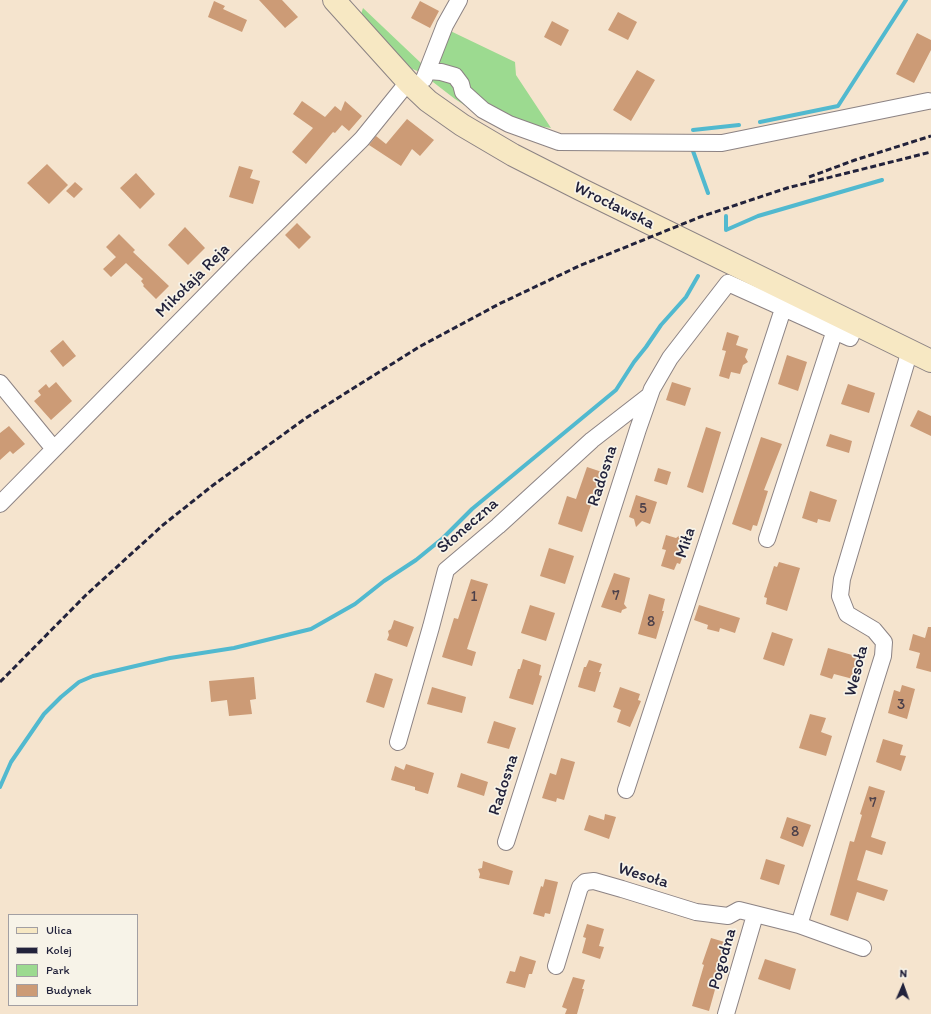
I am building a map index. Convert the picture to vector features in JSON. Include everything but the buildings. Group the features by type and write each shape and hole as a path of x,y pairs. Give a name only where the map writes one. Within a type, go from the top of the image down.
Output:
{"main road":[{"name":"Wrocławska","path":"334,0 428,101 462,126 513,155 931,361"}],"street":[{"name":"Mikołaja Reja","path":"0,504 245,255 414,87 428,71 444,26 459,0"},
{"path":"428,71 441,72 455,76 461,84 463,92 483,110 508,124 559,142 722,143 928,101"},
{"name":"Radosna","path":"506,842 650,395 670,358 728,283 834,333 850,338 856,324"},
{"name":"Miła","path":"626,790 783,309"},
{"path":"767,539 834,333"},
{"name":"Wesoła","path":"798,926 883,656 884,642 874,630 847,614 840,596 842,579 910,350"},
{"path":"0,383 54,449"},
{"name":"Słoneczna","path":"398,742 446,570 498,526 592,440 650,395"},
{"name":"Wesoła","path":"556,966 580,887 586,882 594,881 696,912 728,916 739,910 798,926 863,948"},
{"name":"Pogodna","path":"726,1014 755,914"}],"green space":[{"path":"363,8 422,64 440,26 515,62 516,75 551,128 483,117 455,99 420,72 402,65 367,25 361,14"}],"waterway":[{"path":"760,122 838,106 906,0"},
{"path":"693,130 739,125"},
{"path":"693,151 708,193"},
{"path":"726,216 726,230 758,216 882,180"},
{"path":"0,787 11,762 44,714 79,682 93,676 170,658 234,648 311,629 355,604 384,581 416,560 443,538 472,509 616,390 661,325 686,297 698,276"}],"railway":[{"path":"809,177 855,160 931,136"},
{"path":"0,682 86,595 163,525 212,486 306,418 419,347 499,304 579,266 700,217 787,188 931,152"}]}
